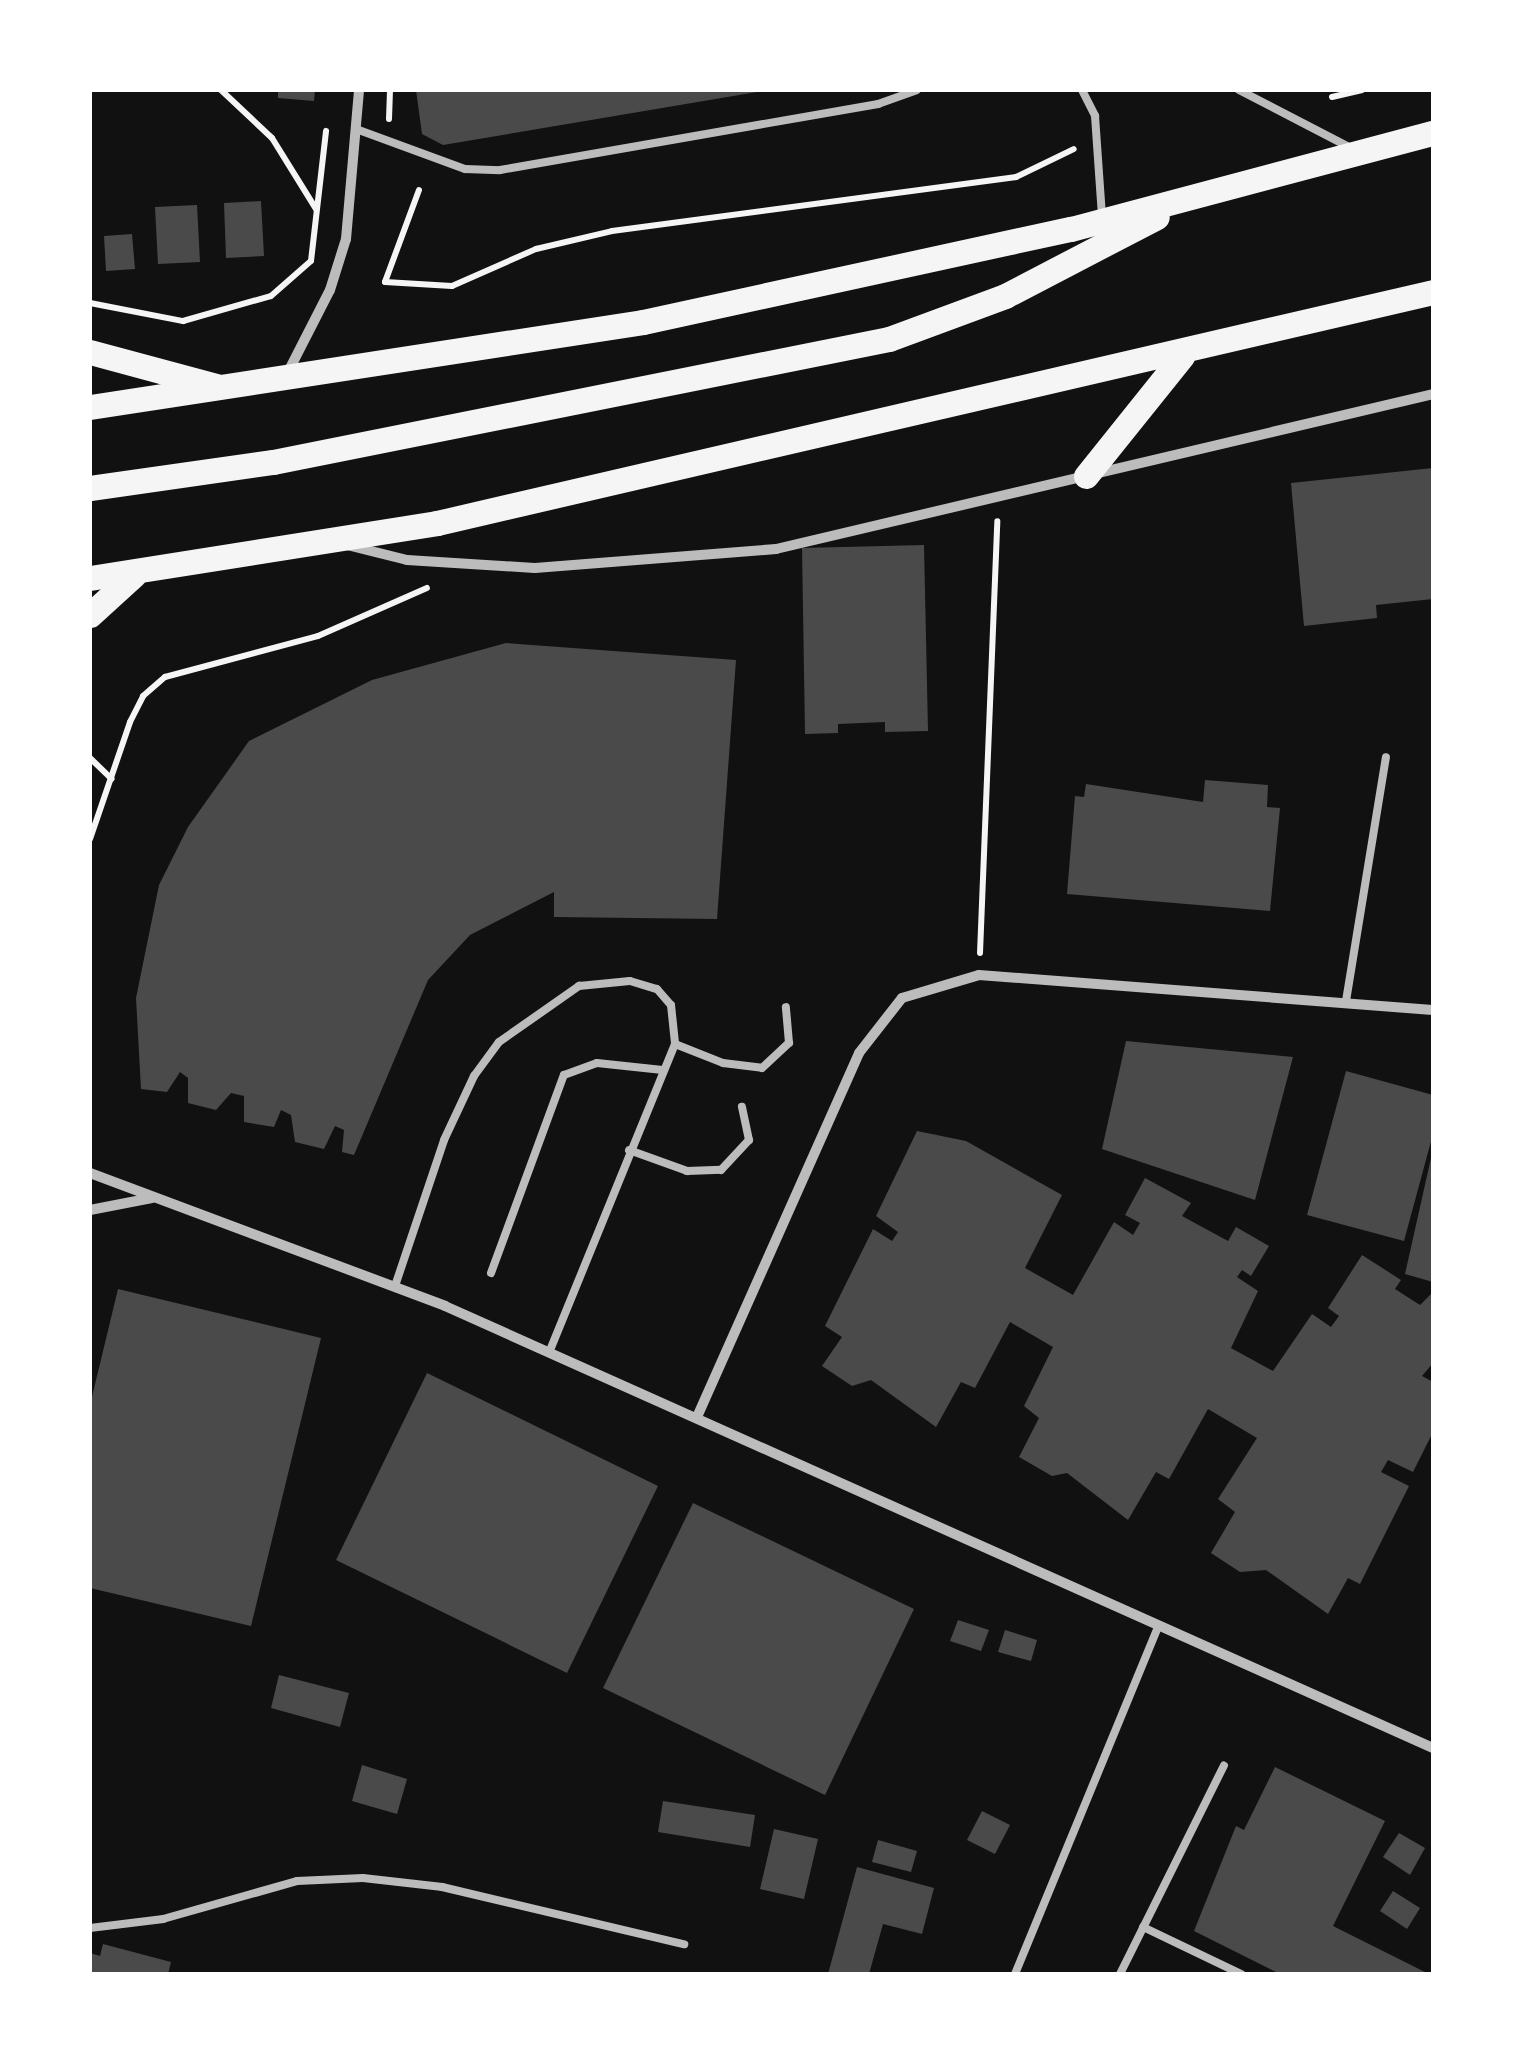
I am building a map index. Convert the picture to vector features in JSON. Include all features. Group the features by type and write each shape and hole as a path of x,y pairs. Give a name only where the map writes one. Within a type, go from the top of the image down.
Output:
{"main road":[{"path":"90,407 230,390 643,322 1102,221 1433,133"},
{"path":"90,488 273,462 889,338 1005,296 1188,200"},
{"path":"90,578 332,542 1182,356 1429,296"},
{"path":"90,352 230,390"},
{"path":"1086,476 1182,356"},
{"path":"90,615 136,574"}],"street":[{"path":"284,380 338,270 358,90"},
{"path":"332,542 407,560 474,566 686,560 776,549 1433,394"},
{"path":"697,1417 878,1023 902,998 980,974 1433,1010"},
{"path":"90,1173 395,1286 697,1417 1157,1630 1433,1748"},
{"path":"90,1210 156,1197"}],"lane":[{"path":"356,129 465,169 500,170 878,104 917,90"},
{"path":"1082,90 1098,138 1102,221"},
{"path":"1239,90 1361,154"},
{"path":"1346,1001 1386,757"},
{"path":"395,1286 444,1140 474,1076 499,1042 579,986 630,982 658,989 672,1004 675,1044 549,1352"},
{"path":"675,1044 723,1064 762,1068 789,1043 786,1008"},
{"path":"491,1273 564,1075 596,1063 663,1070"},
{"path":"629,1150 687,1171 722,1170 749,1140 751,1128 742,1107"},
{"path":"1015,1974 1157,1630"},
{"path":"1120,1974 1224,1765"},
{"path":"90,1928 163,1918 297,1881 363,1878 442,1887 684,1944"},
{"path":"1143,1927 1240,1974"}],"path":[{"path":"221,90 272,138 317,212"},
{"path":"1332,97 1362,90"},
{"path":"90,303 183,321 271,296 311,261 327,125"},
{"path":"420,190 385,282 452,286 536,249 612,231 1016,177 1098,138"},
{"path":"980,974 997,499"},
{"path":"90,839 136,709 165,677 318,636 474,566"},
{"path":"90,758 112,778"}],"building":[{"path":"278,90 315,90 314,101 278,98"},
{"path":"416,90 757,92 443,145 422,134"},
{"path":"261,201 264,256 226,258 224,203"},
{"path":"197,205 200,262 158,264 155,207"},
{"path":"132,234 135,269 106,271 104,236"},
{"path":"1433,468 1433,599 1376,605 1377,618 1304,626 1291,483"},
{"path":"924,545 928,731 885,732 885,722 838,724 838,733 805,734 802,548"},
{"path":"506,643 736,660 717,919 554,917 554,892 470,935 428,980 354,1155 342,1152 344,1130 335,1126 324,1149 295,1142 291,1115 281,1110 274,1127 244,1122 244,1096 231,1093 216,1110 188,1103 188,1078 180,1072 167,1092 141,1089 136,998 159,885 188,827 249,741 372,680"},
{"path":"1205,780 1268,785 1267,807 1280,808 1270,911 1067,894 1075,796 1084,797 1086,784 1203,802"},
{"path":"1126,1041 1293,1057 1255,1200 1102,1149"},
{"path":"1346,1071 1433,1095 1433,1134 1404,1241 1307,1215"},
{"path":"917,1131 966,1141 1062,1195 1025,1268 1073,1295 1114,1222 1133,1235 1140,1223 1125,1215 1145,1178 1191,1203 1182,1216 1228,1241 1236,1227 1269,1246 1251,1276 1242,1270 1237,1277 1258,1291 1231,1348 1273,1371 1312,1314 1331,1327 1339,1316 1328,1308 1362,1255 1401,1280 1395,1289 1420,1305 1433,1292 1433,1363 1422,1376 1433,1382 1433,1432 1413,1472 1388,1460 1381,1472 1409,1486 1360,1584 1348,1578 1328,1614 1266,1570 1240,1572 1211,1553 1235,1512 1218,1499 1257,1438 1208,1409 1169,1479 1156,1472 1128,1520 1067,1473 1052,1476 1019,1457 1039,1418 1024,1406 1053,1347 1010,1322 975,1388 961,1382 936,1427 871,1380 852,1386 822,1366 842,1337 825,1326 873,1229 892,1241 898,1232 876,1216"},
{"path":"1433,1159 1433,1282 1405,1274"},
{"path":"118,1289 321,1338 251,1626 90,1588 90,1405"},
{"path":"427,1373 658,1486 567,1673 336,1560"},
{"path":"693,1503 914,1609 825,1795 603,1688"},
{"path":"958,1620 989,1630 981,1651 950,1641"},
{"path":"1005,1630 1037,1640 1031,1661 998,1652"},
{"path":"279,1675 349,1693 340,1727 271,1708"},
{"path":"362,1765 407,1779 397,1814 352,1801"},
{"path":"1275,1767 1385,1821 1333,1926 1429,1974 1280,1974 1194,1931 1236,1826 1244,1830"},
{"path":"663,1801 755,1815 750,1847 658,1832"},
{"path":"982,1811 1010,1825 995,1854 967,1840"},
{"path":"774,1829 818,1839 804,1899 760,1889"},
{"path":"1399,1833 1425,1848 1410,1875 1383,1857"},
{"path":"878,1840 917,1851 911,1872 872,1862"},
{"path":"857,1867 934,1888 922,1934 883,1924 869,1974 828,1974"},
{"path":"1393,1891 1420,1908 1407,1929 1380,1911"},
{"path":"103,1944 171,1962 168,1974 90,1974 90,1953 100,1956"}]}
